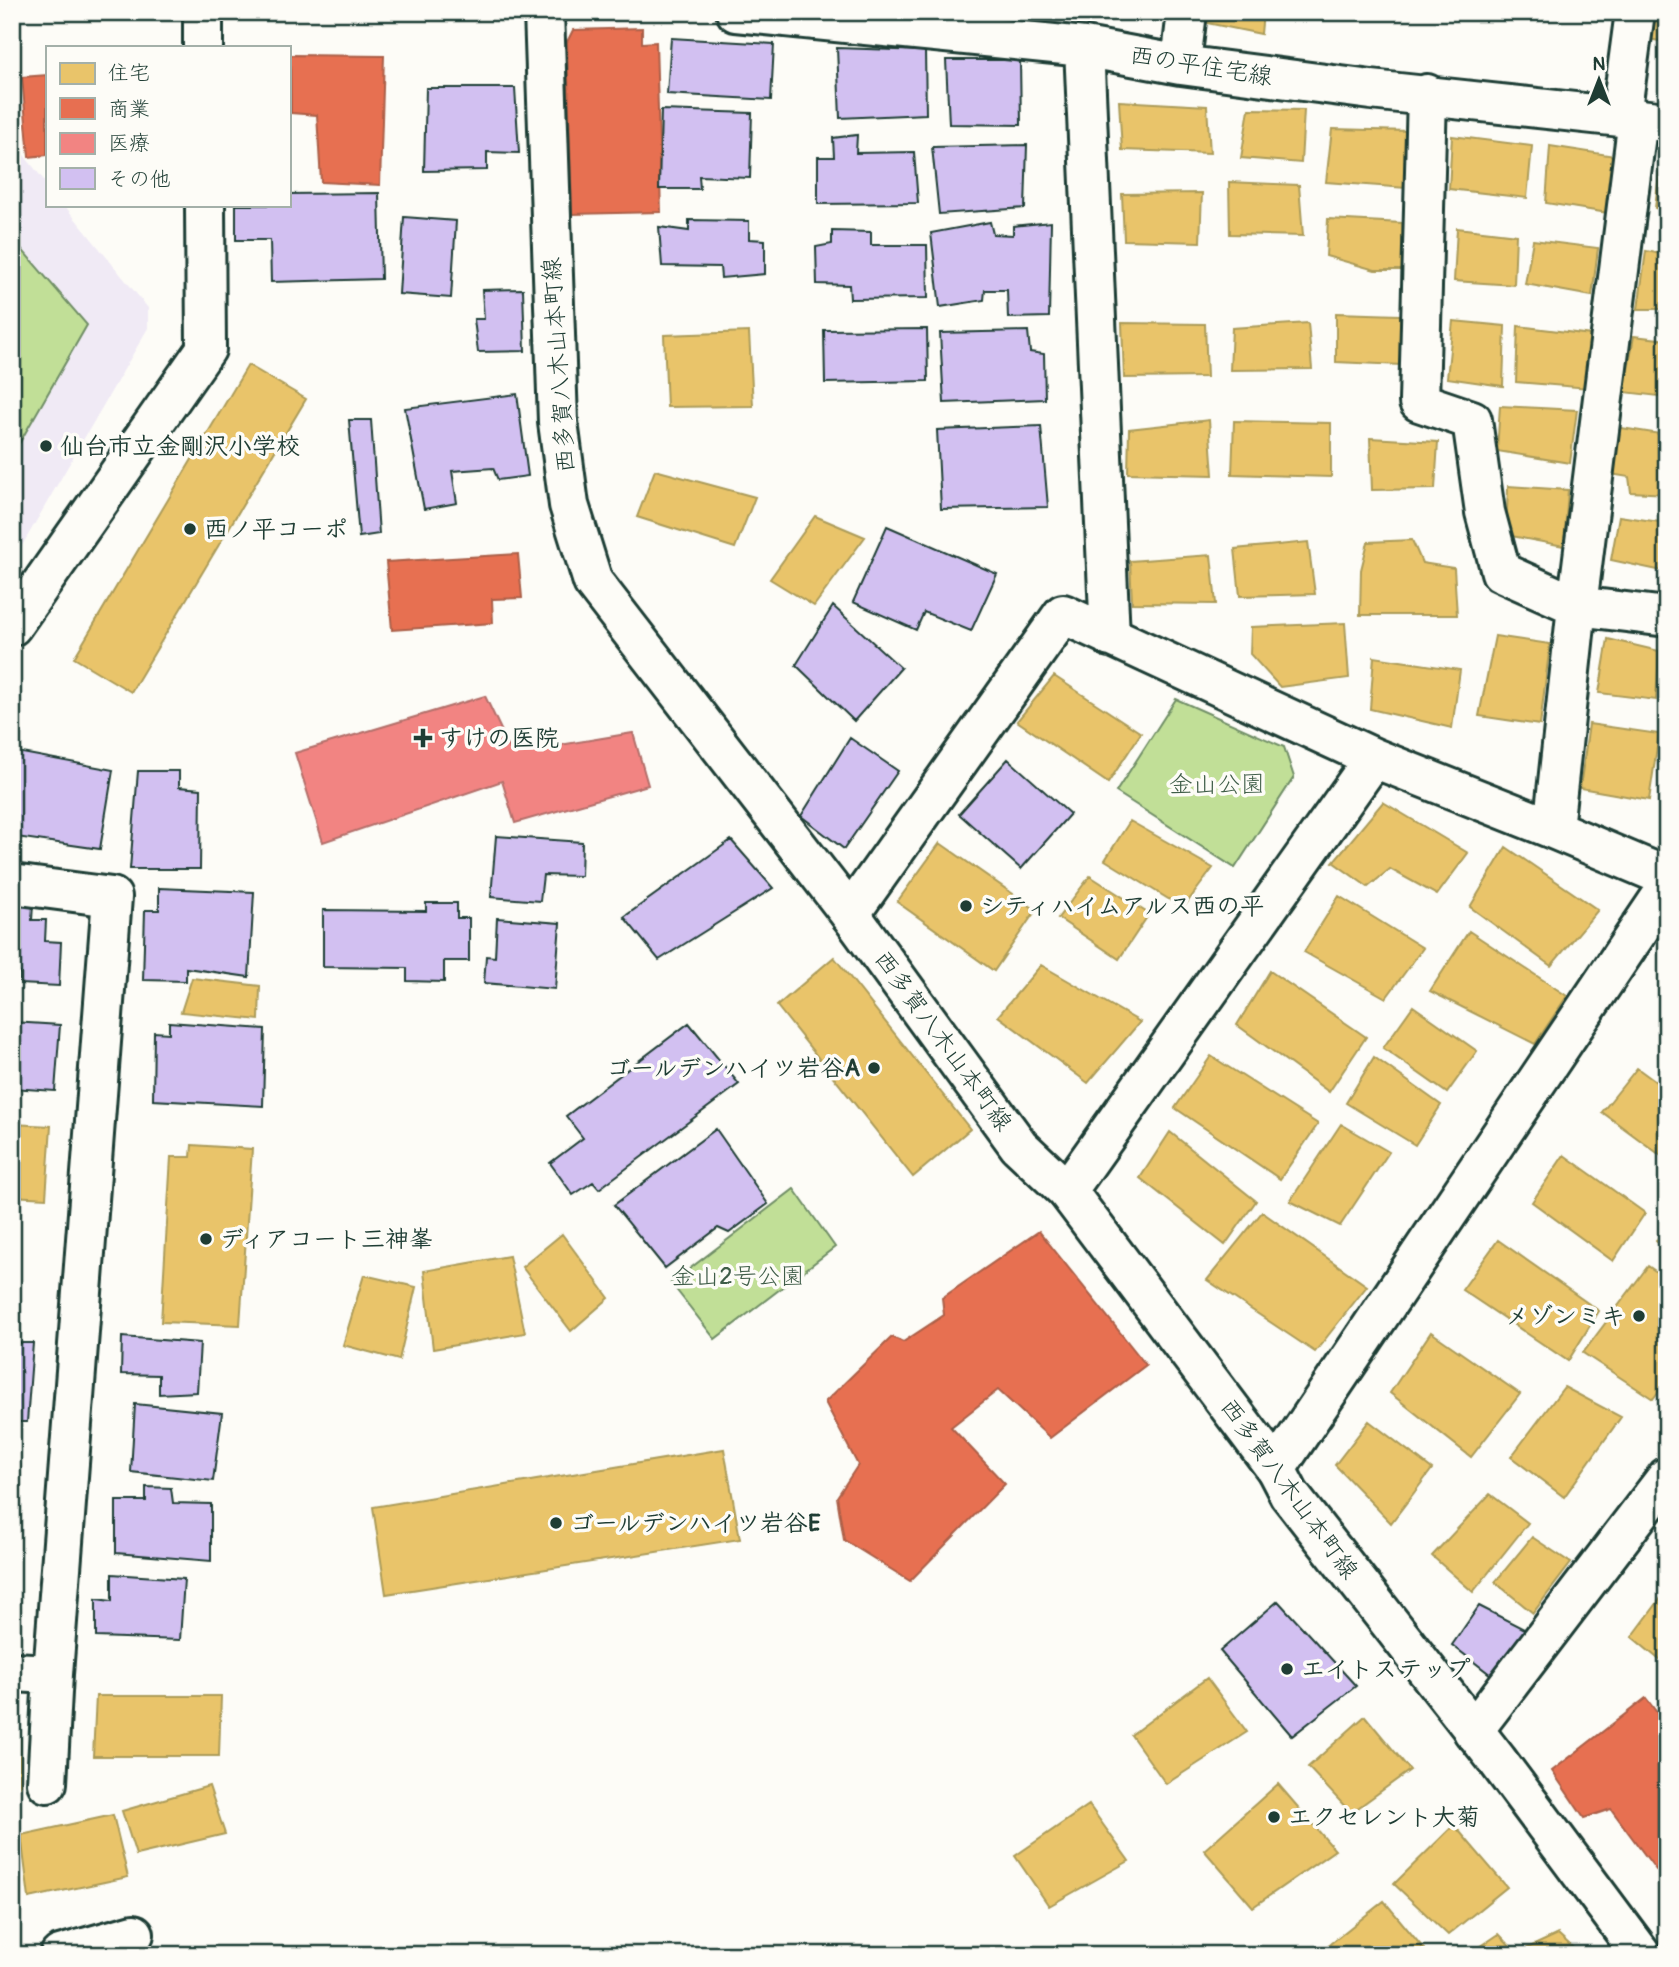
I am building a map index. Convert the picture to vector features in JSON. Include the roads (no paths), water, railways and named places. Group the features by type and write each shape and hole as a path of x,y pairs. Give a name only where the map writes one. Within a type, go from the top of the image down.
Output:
{"street":[{"path":"203,12 203,46"},
{"name":"西多賀八木山本町線","path":"544,12 558,422 569,505 593,582 850,914 1019,1146 1067,1191 1276,1469 1289,1494 1642,1955"},
{"name":"西の平住宅線","path":"736,12 999,26 1084,47 1181,63 1371,90 1642,118"},
{"path":"1181,63 1187,12"},
{"path":"1553,829 1577,606 1642,118 1635,12"},
{"path":"1084,47 1110,637"},
{"path":"1427,94 1419,402 1472,419 1485,512 1501,572 1577,606 1667,617"},
{"path":"12,626 206,349 205,206"},
{"path":"850,914 1063,614 1374,758 1667,877"},
{"path":"1067,1191 1374,758"},
{"path":"12,884 112,897 47,1783"},
{"path":"1276,1469 1667,888"},
{"path":"1473,1731 1667,1477"},
{"path":"12,1672 53,1674"},
{"path":"60,1955 134,1934"}],"place":[{"name":"仙台市立金剛沢小学校","path":"46,446"},
{"name":"西ノ平コーポ","path":"190,529"},
{"name":"すけの医院","path":"423,738"},
{"name":"シティハイムアルス西の平","path":"966,906"},
{"name":"ゴールデンハイツ岩谷A","path":"874,1068"},
{"name":"ディアコート三神峯","path":"206,1239"},
{"name":"メゾンミキ","path":"1639,1316"},
{"name":"ゴールデンハイツ岩谷E","path":"556,1523"},
{"name":"エイトステップ","path":"1287,1669"},
{"name":"エクセレント大菊","path":"1274,1817"}],"park label":[{"name":"金山公園","path":"1217,784"},
{"name":"金山2号公園","path":"738,1276"}]}
